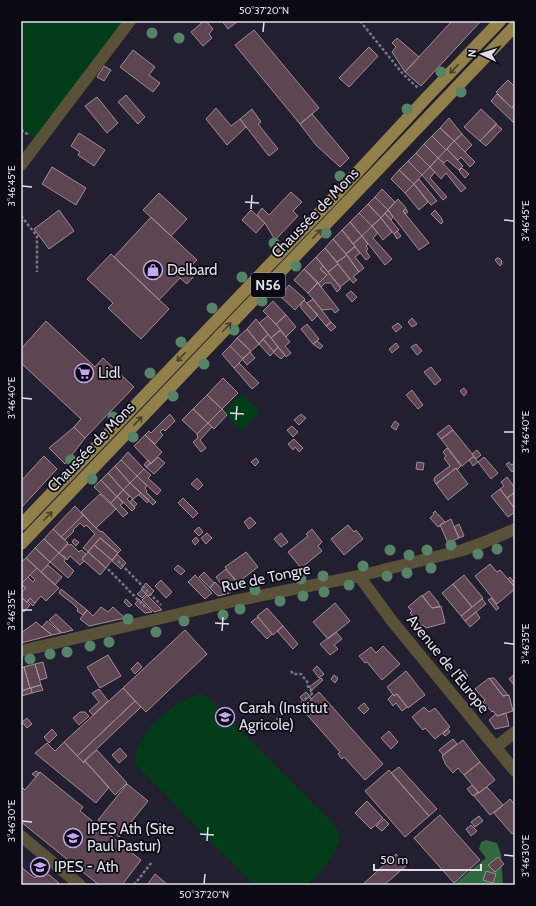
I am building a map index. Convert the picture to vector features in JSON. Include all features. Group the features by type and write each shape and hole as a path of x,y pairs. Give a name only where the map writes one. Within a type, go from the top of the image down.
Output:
{"main road":[{"name":"Chaussée de Mons","path":"21,525 335,197 427,97 500,21"},
{"name":"Chaussée de Mons","path":"21,544 515,26"}],"street":[{"path":"21,165 130,21"},
{"name":"Rue de Tongre","path":"21,651 234,601 359,576 463,550 515,529"},
{"name":"Avenue de l'Europe","path":"359,576 392,621 515,771"},
{"path":"496,747 515,732"},
{"path":"21,836 80,885"}],"path":[{"path":"360,21 403,74 427,97"},
{"path":"21,216 37,236 37,272"},
{"path":"118,561 172,616"},
{"path":"108,569 156,619"},
{"path":"264,728 296,707 313,693 301,674 293,674 291,671"},
{"path":"309,696 312,701"},
{"path":"134,885 152,862"}],"green space":[{"path":"21,21 130,21 39,141 21,130"},
{"path":"241,394 259,410 258,414 241,432 224,411"},
{"path":"197,695 208,697 334,824 339,837 335,852 322,870 307,885 253,885 137,766 136,755 139,744 146,733 165,713 176,705"},
{"path":"486,840 497,843 501,855 503,885 453,885 486,858 479,849 481,842"}],"building":[{"path":"206,21 213,29 209,34 212,38 203,46 191,32"},
{"path":"222,21 238,21 228,29"},
{"path":"452,21 481,21 421,86 405,72"},
{"path":"254,30 319,108 300,124 235,45"},
{"path":"397,38 419,57 405,72 392,52 396,47 392,43"},
{"path":"369,47 378,56 349,87 339,78"},
{"path":"133,50 155,67 149,75 160,83 153,92 120,67"},
{"path":"104,66 111,70 104,81 97,77"},
{"path":"508,80 515,87 515,104 512,108 496,92"},
{"path":"497,94 512,108 515,104 514,123 491,101"},
{"path":"126,95 145,117 138,124 118,102"},
{"path":"97,97 118,123 107,133 85,106"},
{"path":"216,108 231,126 240,119 246,127 227,145 206,119"},
{"path":"252,109 261,122 258,124 278,149 269,156 240,119"},
{"path":"481,109 497,124 480,141 464,127"},
{"path":"312,114 349,158 340,167 316,145 300,124"},
{"path":"449,118 462,134 454,141 440,128"},
{"path":"496,124 502,129 486,146 480,141"},
{"path":"440,128 454,141 446,150 432,136"},
{"path":"79,133 105,150 94,166 78,155 80,152 71,146"},
{"path":"462,134 472,145 465,152 454,141"},
{"path":"432,136 446,150 438,158 424,144"},
{"path":"454,141 475,162 470,167 461,157 458,160 447,149"},
{"path":"424,144 438,158 430,167 416,153"},
{"path":"447,149 463,166 459,170 447,160 444,163 438,158"},
{"path":"416,153 430,167 422,175 408,161"},
{"path":"438,158 466,188 461,192 446,173 441,179 430,167"},
{"path":"408,161 422,175 414,184 399,170"},
{"path":"52,167 86,188 76,205 42,184"},
{"path":"430,167 435,172 430,178 447,197 443,200 422,175"},
{"path":"462,168 469,174 465,178 459,171"},
{"path":"399,170 414,184 405,193 391,179"},
{"path":"419,179 437,201 431,205 414,184"},
{"path":"414,184 428,202 419,210 405,193"},
{"path":"382,189 395,202 388,210 375,197"},
{"path":"291,192 302,202 293,211 298,216 275,240 265,223 257,215 262,208 269,215"},
{"path":"159,193 187,219 171,236 143,210"},
{"path":"375,197 388,210 381,218 368,204"},
{"path":"398,199 406,208 403,211 429,243 419,250 388,210"},
{"path":"368,204 381,218 372,226 359,213"},
{"path":"406,209 408,212 405,214 403,211"},
{"path":"59,210 74,231 49,249 34,229"},
{"path":"251,210 265,223 256,233 242,220"},
{"path":"388,210 393,217 391,220 385,213"},
{"path":"435,210 442,219 443,222 441,224 431,214"},
{"path":"359,213 372,226 362,236 350,222"},
{"path":"385,213 399,230 394,234 381,218"},
{"path":"151,217 197,260 188,269 195,275 187,284 180,278 159,300 114,257"},
{"path":"381,218 392,232 383,240 372,226"},
{"path":"350,222 362,236 353,244 342,230"},
{"path":"372,226 378,233 373,238 392,259 385,265 362,236"},
{"path":"342,230 355,246 346,254 333,239"},
{"path":"397,231 401,236 397,239 394,234"},
{"path":"362,236 368,244 366,246 368,249 366,251 370,257 366,260 353,244"},
{"path":"333,239 347,255 337,262 325,248"},
{"path":"355,247 360,253 355,257 364,268 359,272 346,254"},
{"path":"325,248 338,264 328,272 316,257"},
{"path":"111,254 169,309 141,339 108,308 113,303 87,279"},
{"path":"347,255 359,272 353,277 357,280 353,283 337,262"},
{"path":"316,257 323,266 320,269 327,275 318,284 304,269"},
{"path":"497,258 502,261 500,266 495,260"},
{"path":"338,264 350,279 340,287 328,272"},
{"path":"323,266 341,288 337,292 331,283 325,283 321,287 318,284 327,275 320,269"},
{"path":"304,269 318,282 308,293 294,280"},
{"path":"318,283 339,310 335,313 332,309 322,310 308,293"},
{"path":"289,285 305,299 295,310 280,296"},
{"path":"351,291 357,297 352,302 346,295"},
{"path":"313,299 331,322 326,326 307,303"},
{"path":"304,300 318,315 312,321 301,308 300,305"},
{"path":"273,301 286,315 276,324 263,311"},
{"path":"286,315 296,327 286,337 276,324"},
{"path":"268,316 281,330 271,338 259,323"},
{"path":"412,318 417,324 412,327 408,322"},
{"path":"256,319 268,334 259,344 247,329"},
{"path":"46,321 95,367 103,358 134,387 85,438 74,427 81,419 21,363 21,349"},
{"path":"331,322 336,327 331,331 326,326"},
{"path":"398,323 402,327 396,332 392,327"},
{"path":"307,324 319,339 313,344 301,329"},
{"path":"247,329 259,344 251,351 237,338"},
{"path":"280,330 290,342 285,346 291,353 286,357 271,338"},
{"path":"268,334 278,347 274,352 263,339"},
{"path":"237,338 251,351 243,359 230,346"},
{"path":"263,339 274,352 270,356 259,344"},
{"path":"317,341 323,346 320,349 313,344"},
{"path":"396,343 399,347 392,353 389,349"},
{"path":"416,344 422,351 417,355 411,347"},
{"path":"230,346 243,359 234,368 222,354"},
{"path":"278,347 285,355 281,359 273,352"},
{"path":"250,352 255,358 247,365 242,359"},
{"path":"239,363 259,383 252,389 234,368"},
{"path":"431,367 441,380 435,385 424,372"},
{"path":"223,378 238,393 222,409 207,395"},
{"path":"464,388 467,392 464,396 460,391"},
{"path":"412,390 423,405 418,409 406,395"},
{"path":"207,395 222,409 208,423 193,409"},
{"path":"193,409 208,423 197,434 182,420"},
{"path":"222,409 227,415 214,429 208,423"},
{"path":"170,414 175,421 165,431 163,429 160,432 163,435 155,444 145,435 149,431 151,433"},
{"path":"301,414 306,418 299,425 294,420"},
{"path":"395,421 399,424 396,430 391,427"},
{"path":"208,423 212,427 200,440 206,448 201,452 193,442 198,438 197,434"},
{"path":"449,425 453,430 441,439 437,434"},
{"path":"292,426 298,432 293,437 287,430"},
{"path":"74,427 85,438 65,464 49,448"},
{"path":"453,430 474,456 462,466 441,439"},
{"path":"145,435 162,452 151,464 134,446"},
{"path":"294,439 303,448 299,452 295,447 293,450 288,444"},
{"path":"447,448 461,466 457,470 456,468 436,484 434,480 435,477 450,466 444,458 446,456 443,452"},
{"path":"477,450 481,455 476,459 472,454"},
{"path":"128,452 144,469 137,476 121,460"},
{"path":"44,456 57,469 21,508 21,481"},
{"path":"158,457 165,463 154,474 146,467"},
{"path":"474,457 478,462 473,466 469,460"},
{"path":"484,457 498,473 491,479 478,462"},
{"path":"256,458 259,462 255,466 251,462"},
{"path":"121,460 137,476 130,483 115,466"},
{"path":"148,460 150,463 146,467 144,465"},
{"path":"417,462 424,463 423,470 416,469"},
{"path":"509,462 511,465 513,464 515,466 515,469 512,472 506,464"},
{"path":"115,466 130,483 123,490 108,473"},
{"path":"456,468 468,484 448,500 436,484"},
{"path":"144,469 151,475 148,478 161,490 157,495 137,476"},
{"path":"108,473 123,490 117,497 101,480"},
{"path":"137,476 147,486 145,488 147,491 146,492 156,502 153,505 130,483"},
{"path":"507,477 515,488 515,492 507,498 500,489 504,486 501,482"},
{"path":"197,478 203,485 198,490 191,484"},
{"path":"101,480 117,497 111,503 94,487"},
{"path":"130,483 141,493 133,499 123,490"},
{"path":"500,489 515,509 515,512 508,517 491,496"},
{"path":"123,490 130,496 127,499 135,508 132,511 117,496"},
{"path":"515,492 515,509 507,498"},
{"path":"141,493 149,500 147,503 139,495"},
{"path":"100,494 116,509 96,528 81,512"},
{"path":"117,496 123,503 120,505 128,513 123,517 111,503"},
{"path":"183,498 198,513 193,518 178,503"},
{"path":"132,499 137,504 134,507 130,502"},
{"path":"75,506 83,515 61,537 53,529"},
{"path":"435,511 445,522 438,527 430,518"},
{"path":"83,515 121,550 118,553 100,538 88,552 83,548 95,534 86,525 84,527 80,523 65,540 61,537"},
{"path":"250,517 256,523 249,529 244,522"},
{"path":"451,519 459,538 448,543 440,525"},
{"path":"459,524 464,536 459,538 454,527"},
{"path":"348,525 354,532 356,530 363,539 344,555 331,539"},
{"path":"199,527 203,532 199,536 194,531"},
{"path":"53,529 68,543 59,553 44,539"},
{"path":"312,529 322,542 318,546 322,551 301,568 288,552 308,536 306,534"},
{"path":"207,533 212,538 206,544 201,538"},
{"path":"281,533 288,542 281,547 274,539"},
{"path":"196,537 199,541 195,545 192,541"},
{"path":"100,538 118,553 112,560 94,545"},
{"path":"44,539 59,553 50,562 35,548"},
{"path":"74,539 79,542 76,546 72,542"},
{"path":"68,544 71,544 79,552 81,550 86,554 82,559 84,561 80,565 70,556 67,560 59,553"},
{"path":"94,545 112,560 106,568 88,552"},
{"path":"35,548 50,562 41,572 26,558"},
{"path":"88,552 106,568 100,575 82,559"},
{"path":"246,552 258,567 237,583 225,567"},
{"path":"59,553 66,558 64,561 74,571 68,578 50,562"},
{"path":"117,554 126,563 121,569 112,561"},
{"path":"26,558 37,568 21,584 21,562"},
{"path":"490,564 497,572 500,570 515,587 515,589 497,604 475,576"},
{"path":"48,565 62,577 55,585 41,572"},
{"path":"178,565 185,571 181,575 174,569"},
{"path":"37,568 59,588 46,601 41,596 35,603 30,598 27,602 21,597 21,593 26,588 21,584 28,577 33,582 35,580 30,575"},
{"path":"226,569 240,585 228,594 216,577"},
{"path":"204,572 214,583 210,588 199,577"},
{"path":"195,575 212,593 205,599 188,582"},
{"path":"464,575 483,598 472,607 453,584"},
{"path":"510,577 515,584 514,586 508,579"},
{"path":"161,580 172,592 166,598 155,586"},
{"path":"215,582 226,594 218,596 210,588"},
{"path":"146,583 154,591 149,596 141,589"},
{"path":"21,584 26,588 21,593"},
{"path":"453,584 472,607 461,616 442,593"},
{"path":"61,589 87,610 83,615 77,611 78,609 72,603 59,593"},
{"path":"142,590 146,594 142,598 137,594"},
{"path":"429,591 440,607 432,608 422,596"},
{"path":"147,595 162,610 154,612 142,600"},
{"path":"422,595 432,608 441,606 445,623 426,628 423,625 421,626 410,613 412,611 408,607"},
{"path":"21,597 30,605 24,612 21,609"},
{"path":"30,598 35,603 33,606 28,601"},
{"path":"491,598 499,608 496,610 488,600"},
{"path":"126,599 132,605 129,607 124,602"},
{"path":"139,599 152,612 145,613 135,604"},
{"path":"482,599 486,604 465,621 461,616"},
{"path":"335,603 350,621 328,639 313,622"},
{"path":"101,607 108,612 113,607 125,618 89,626 80,619 87,610 93,616"},
{"path":"267,608 283,626 273,635 257,616"},
{"path":"476,612 480,618 470,627 465,621"},
{"path":"56,614 73,630 62,633 49,620"},
{"path":"258,617 272,634 267,639 251,622"},
{"path":"47,621 61,633 52,635 42,627"},
{"path":"36,622 52,635 21,643 21,633"},
{"path":"283,626 298,644 293,649 277,631"},
{"path":"185,630 207,654 146,712 123,688"},
{"path":"336,632 342,639 334,645 338,649 330,655 320,644"},
{"path":"383,646 400,664 382,680 367,662 365,663 359,656 371,647 376,653"},
{"path":"108,655 121,676 100,688 87,667"},
{"path":"43,662 47,678 40,680 35,664"},
{"path":"138,662 142,667 135,674 131,669"},
{"path":"35,664 41,685 30,688 24,667"},
{"path":"317,666 324,674 319,678 313,670"},
{"path":"24,667 30,688 21,691 21,668"},
{"path":"464,670 468,676 462,681 458,675"},
{"path":"406,671 425,695 408,708 397,694 394,696 387,687"},
{"path":"515,674 515,686 509,679"},
{"path":"334,675 338,678 335,683 331,679"},
{"path":"321,678 323,680 312,690 309,687"},
{"path":"489,678 503,696 509,695 513,711 497,716 483,702 485,700 475,689"},
{"path":"494,678 508,695 503,696 490,679"},
{"path":"41,685 43,690 32,693 31,688"},
{"path":"31,688 32,693 21,696 21,691"},
{"path":"123,688 135,701 77,756 64,742"},
{"path":"99,689 108,701 93,715 89,711 99,702 92,693"},
{"path":"306,692 310,696 304,702 300,697"},
{"path":"319,692 383,764 365,780 344,757 342,759 338,754 340,752 301,708"},
{"path":"393,694 394,696 397,694 407,707 402,711 396,703 393,706 388,699"},
{"path":"135,701 141,707 83,762 77,756"},
{"path":"364,703 369,709 364,714 358,708"},
{"path":"424,707 429,712 435,708 450,727 435,739 425,728 423,730 412,717"},
{"path":"80,712 85,712 89,716 79,725 73,718"},
{"path":"506,713 509,726 495,729 489,720 496,714 497,716"},
{"path":"27,718 32,724 27,728 22,722"},
{"path":"52,729 57,735 49,743 44,737"},
{"path":"448,729 450,732 445,736 443,734"},
{"path":"389,731 398,742 391,749 381,738"},
{"path":"453,739 457,744 443,755 439,750"},
{"path":"463,740 480,762 464,775 458,768 453,773 446,765 442,756"},
{"path":"64,742 84,763 85,761 109,787 96,803 35,753 47,743 55,751"},
{"path":"120,748 127,756 119,763 112,755"},
{"path":"97,750 127,783 115,795 85,761"},
{"path":"480,762 495,780 479,793 464,775"},
{"path":"399,767 437,809 429,816 391,773"},
{"path":"389,770 429,816 405,837 365,791"},
{"path":"36,771 39,773 36,777 32,774"},
{"path":"40,772 83,807 80,811 141,860 122,885 99,885 21,822 21,786 25,790"},
{"path":"127,784 148,801 119,837 98,820"},
{"path":"472,785 478,792 473,796 467,789"},
{"path":"487,787 503,805 490,815 474,796"},
{"path":"510,799 515,805 515,832 512,834 494,813"},
{"path":"367,801 383,818 371,829 355,813"},
{"path":"440,815 480,860 454,883 414,838"},
{"path":"479,816 483,821 475,827 471,822"},
{"path":"384,819 389,824 382,831 376,826"},
{"path":"471,825 477,831 471,836 466,829"},
{"path":"396,854 406,866 384,885 362,885"},
{"path":"498,857 504,864 495,872 488,865"},
{"path":"21,867 35,878 42,869 59,883 57,885 21,885"},
{"path":"486,871 496,874 493,883 483,880"},
{"path":"155,874 168,885 147,885"}],"place":[{"name":"Delbard","path":"153,270"},
{"name":"Lidl","path":"84,373"},
{"name":"Carah (Institut Agricole)","path":"225,717"},
{"name":"IPES Ath (Site Paul Pastur)","path":"73,838"},
{"name":"IPES - Ath","path":"40,867"}]}
